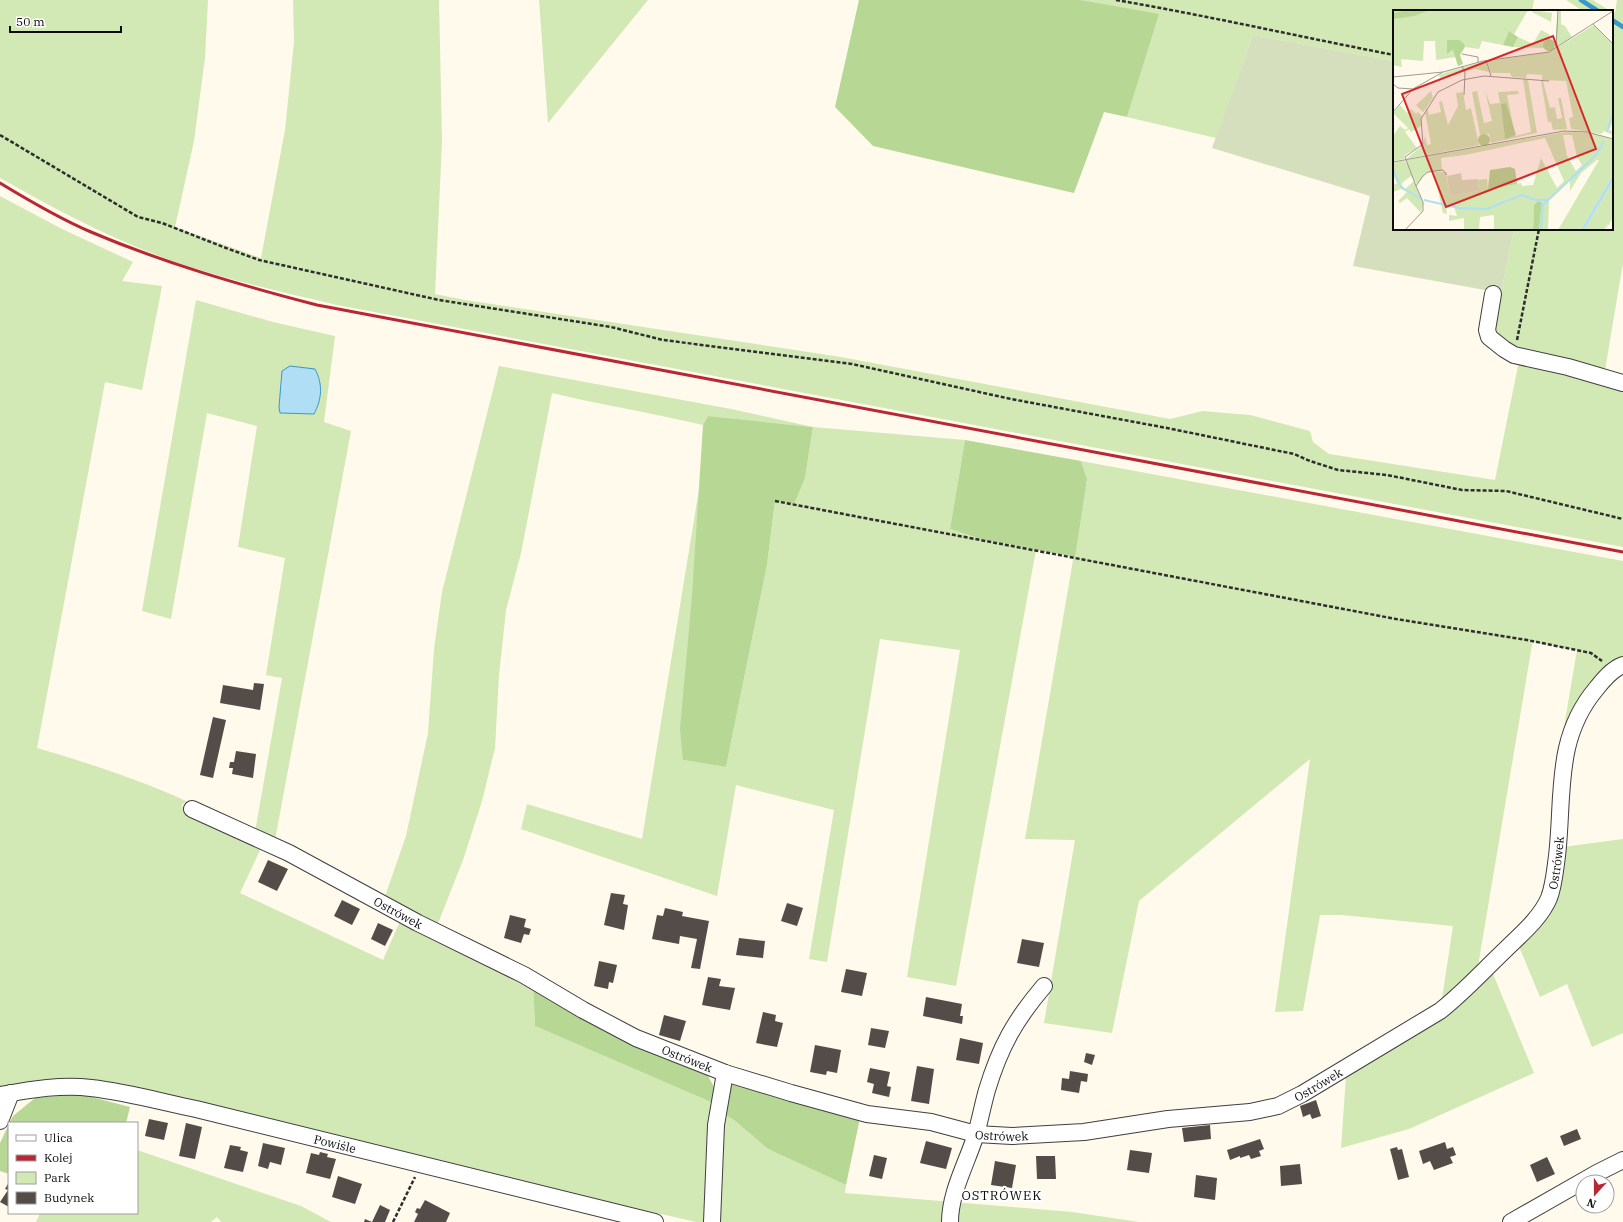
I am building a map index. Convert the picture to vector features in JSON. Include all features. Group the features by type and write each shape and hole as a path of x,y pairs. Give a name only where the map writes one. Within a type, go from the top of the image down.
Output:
{"street":[{"path":"1493,294 1487,330 1489,337 1504,349 1514,355 1568,367 1623,383"},
{"name":"Ostrówek","path":"192,809 289,853 418,923 524,974 583,1010 636,1038 725,1072 791,1093 866,1114 931,1122 976,1134 1012,1136 1084,1132 1168,1119 1250,1112 1278,1106 1302,1094 1440,1011 1456,998 1538,917 1549,898 1554,879 1558,847 1563,770 1568,743 1575,721 1587,699 1606,677 1618,668"},
{"path":"950,1222 954,1196 976,1134 989,1084 998,1059 1009,1034 1025,1009 1044,986"},
{"path":"712,1222 716,1125 725,1072"},
{"name":"Powiśle","path":"0,1121 6,1094 50,1088 90,1087 196,1109 656,1222"},
{"path":"1511,1222 1597,1172 1623,1160"}],"path":[{"path":"1116,0 1173,10 1274,32 1393,55"},
{"path":"0,135 138,216 162,223 259,260 439,300 611,327 662,340 852,364 1011,399 1167,428 1294,454 1338,470 1387,475 1462,490 1506,491 1623,519"},
{"path":"1514,355 1539,230"},
{"path":"775,500 1396,619 1526,640 1590,653 1618,668"},
{"path":"394,1222 421,1164"}],"green space":[{"path":"0,0 208,0 205,58 194,141 175,227 261,258 285,130 294,42 293,0 439,0 442,141 435,294 465,300 841,357 1170,419 1202,411 1250,415 1310,431 1313,442 1329,454 1495,480 1519,361 1623,387 1623,547 337,305 235,280 175,262 86,224 42,202 0,178"},
{"path":"539,0 648,0 548,123"},
{"path":"859,0 1081,0 1159,14 1127,117 1104,112 1074,193 873,146 835,107"},
{"path":"1081,0 1534,0 1532,10 1393,10 1393,61 1253,35 1216,138 1127,117 1158,15"},
{"path":"1566,0 1593,0 1608,10 1581,10"},
{"path":"1617,0 1623,0 1623,263 1605,370 1523,350 1505,343 1494,332 1514,230 1613,230 1613,12 1615,13"},
{"path":"1253,35 1393,61 1393,230 1514,230 1501,293 1353,266 1370,196 1212,148"},
{"path":"0,196 62,229 133,262 122,281 162,286 142,390 105,382 37,748 113,772 186,801 181,806 261,848 240,893 383,960 400,921 533,984 535,1026 713,1103 704,1222 696,1222 79,1079 52,1081 0,1092"},
{"path":"196,300 273,322 335,336 324,422 351,431 275,840 255,832 282,678 266,675 285,558 238,547 257,426 207,413 171,619 142,611"},
{"path":"499,366 731,409 813,427 708,416 703,425 552,393 521,553 506,610 499,675 495,748 482,801 463,860 437,926 384,899 406,836 428,733 434,649 442,592"},
{"path":"708,416 813,427 805,478 794,504 775,501 767,565 726,767 683,760 680,729 692,596 703,425"},
{"path":"813,427 965,440 950,529 981,539 1036,550 956,986 907,977 960,650 880,639 827,962 809,959 834,810 736,785 717,896 521,829 527,804 642,839 700,483 683,760 726,767 767,565 775,501 793,504 805,478"},
{"path":"965,440 1081,461 1087,479 1075,557 981,539 950,529"},
{"path":"1081,461 1623,561 1623,661 1561,745 1577,650 1533,642 1477,972 1441,1005 1453,926 1342,915 1320,915 1303,1011 1275,1012 1310,759 1139,901 1112,1033 1044,1023 1075,840 1025,839 1087,479"},
{"path":"1623,839 1623,1033 1592,1047 1567,984 1540,997 1518,944 1546,918 1563,847"},
{"path":"1493,974 1534,1073 1409,1129 1341,1148 1346,1076 1453,1009"},
{"path":"533,984 705,1070 715,1089 713,1103 535,1026"},
{"path":"735,1081 860,1118 846,1185 768,1149 734,1120 724,1114 728,1088"},
{"path":"80,1094 130,1107 126,1122 10,1122 13,1116 35,1098"},
{"path":"724,1114 734,1120 768,1149 846,1185 845,1193 1072,1212 1139,1222 719,1222"},
{"path":"8,1126 8,1174 0,1171 0,1143"},
{"path":"138,1150 301,1206 331,1222 221,1222 217,1217 211,1222 36,1222 40,1214 138,1214"}],"water":[{"path":"290,366 315,369 318,375 320,397 314,414 280,413 279,407 282,371"}],"building":[{"path":"254,683 264,684 260,710 220,703 223,685 253,690"},
{"path":"213,717 226,720 213,778 200,775"},
{"path":"236,751 256,754 253,778 232,774 233,768 229,768 230,762 234,762"},
{"path":"268,860 288,869 277,891 258,882"},
{"path":"611,893 625,895 623,904 628,905 624,930 604,925"},
{"path":"342,900 360,909 352,925 334,916"},
{"path":"787,903 803,908 797,926 781,921"},
{"path":"665,908 683,912 682,916 709,921 700,969 691,968 697,939 680,936 679,944 652,939 657,915 663,916"},
{"path":"510,915 526,919 524,927 531,929 529,935 524,934 521,943 504,938"},
{"path":"378,923 393,930 385,946 371,939"},
{"path":"739,938 765,941 763,958 736,955"},
{"path":"1022,939 1044,943 1039,967 1017,963"},
{"path":"599,961 617,965 613,983 609,982 608,989 594,986"},
{"path":"846,969 867,973 862,996 841,992"},
{"path":"708,977 721,979 719,986 735,988 730,1010 702,1005"},
{"path":"926,997 962,1004 960,1016 963,1016 962,1024 923,1016"},
{"path":"763,1012 776,1015 775,1021 783,1023 777,1047 756,1043"},
{"path":"664,1015 686,1021 680,1041 659,1035"},
{"path":"871,1028 889,1031 885,1048 868,1045"},
{"path":"960,1038 983,1043 979,1064 956,1060"},
{"path":"815,1045 841,1050 837,1073 827,1071 826,1075 810,1072"},
{"path":"1086,1053 1095,1055 1092,1065 1084,1062"},
{"path":"917,1066 934,1069 929,1104 911,1101"},
{"path":"870,1068 890,1072 887,1086 891,1087 889,1097 872,1093 874,1084 867,1082"},
{"path":"1070,1071 1088,1074 1087,1082 1081,1081 1079,1093 1061,1090 1062,1078 1069,1079"},
{"path":"1316,1100 1321,1116 1312,1119 1310,1114 1303,1117 1300,1106"},
{"path":"149,1119 168,1123 164,1140 145,1136"},
{"path":"186,1123 202,1127 195,1159 179,1156"},
{"path":"1210,1125 1211,1139 1184,1142 1182,1128"},
{"path":"1577,1129 1581,1139 1564,1146 1560,1136"},
{"path":"1260,1139 1264,1149 1259,1151 1261,1156 1251,1159 1249,1155 1240,1158 1240,1156 1230,1160 1227,1150"},
{"path":"926,1141 952,1148 946,1169 920,1163"},
{"path":"1445,1142 1447,1149 1453,1147 1456,1155 1450,1157 1453,1163 1434,1170 1430,1161 1423,1164 1419,1151"},
{"path":"263,1143 285,1148 281,1165 270,1162 268,1169 258,1166"},
{"path":"230,1145 241,1147 240,1150 248,1152 243,1172 224,1168"},
{"path":"1397,1147 1398,1150 1402,1149 1409,1177 1398,1180 1390,1149"},
{"path":"1130,1150 1152,1153 1149,1173 1127,1170"},
{"path":"320,1152 328,1154 327,1157 336,1159 330,1179 306,1173 311,1153 319,1155"},
{"path":"874,1155 887,1158 882,1179 869,1176"},
{"path":"1036,1156 1055,1156 1056,1179 1037,1179"},
{"path":"1547,1157 1555,1174 1537,1182 1530,1165"},
{"path":"995,1161 1016,1165 1012,1188 991,1185"},
{"path":"1300,1164 1302,1184 1281,1186 1280,1166"},
{"path":"1196,1175 1217,1178 1215,1200 1194,1197"},
{"path":"338,1176 362,1184 355,1204 332,1197"},
{"path":"8,1190 8,1206 0,1202"},
{"path":"425,1200 450,1213 446,1222 414,1222 418,1214 415,1212 417,1208 420,1209"},
{"path":"380,1205 390,1210 385,1222 372,1222"},
{"path":"365,1219 372,1222 364,1222"}],"waterway":[{"path":"1581,0 1596,10"},
{"path":"1613,21 1623,27"}],"railway":[{"path":"0,183 33,203 68,221 146,254 202,273 317,305 1623,552"}],"district":[{"name":"OSTRÓWEK","path":"1002,1195"}]}
